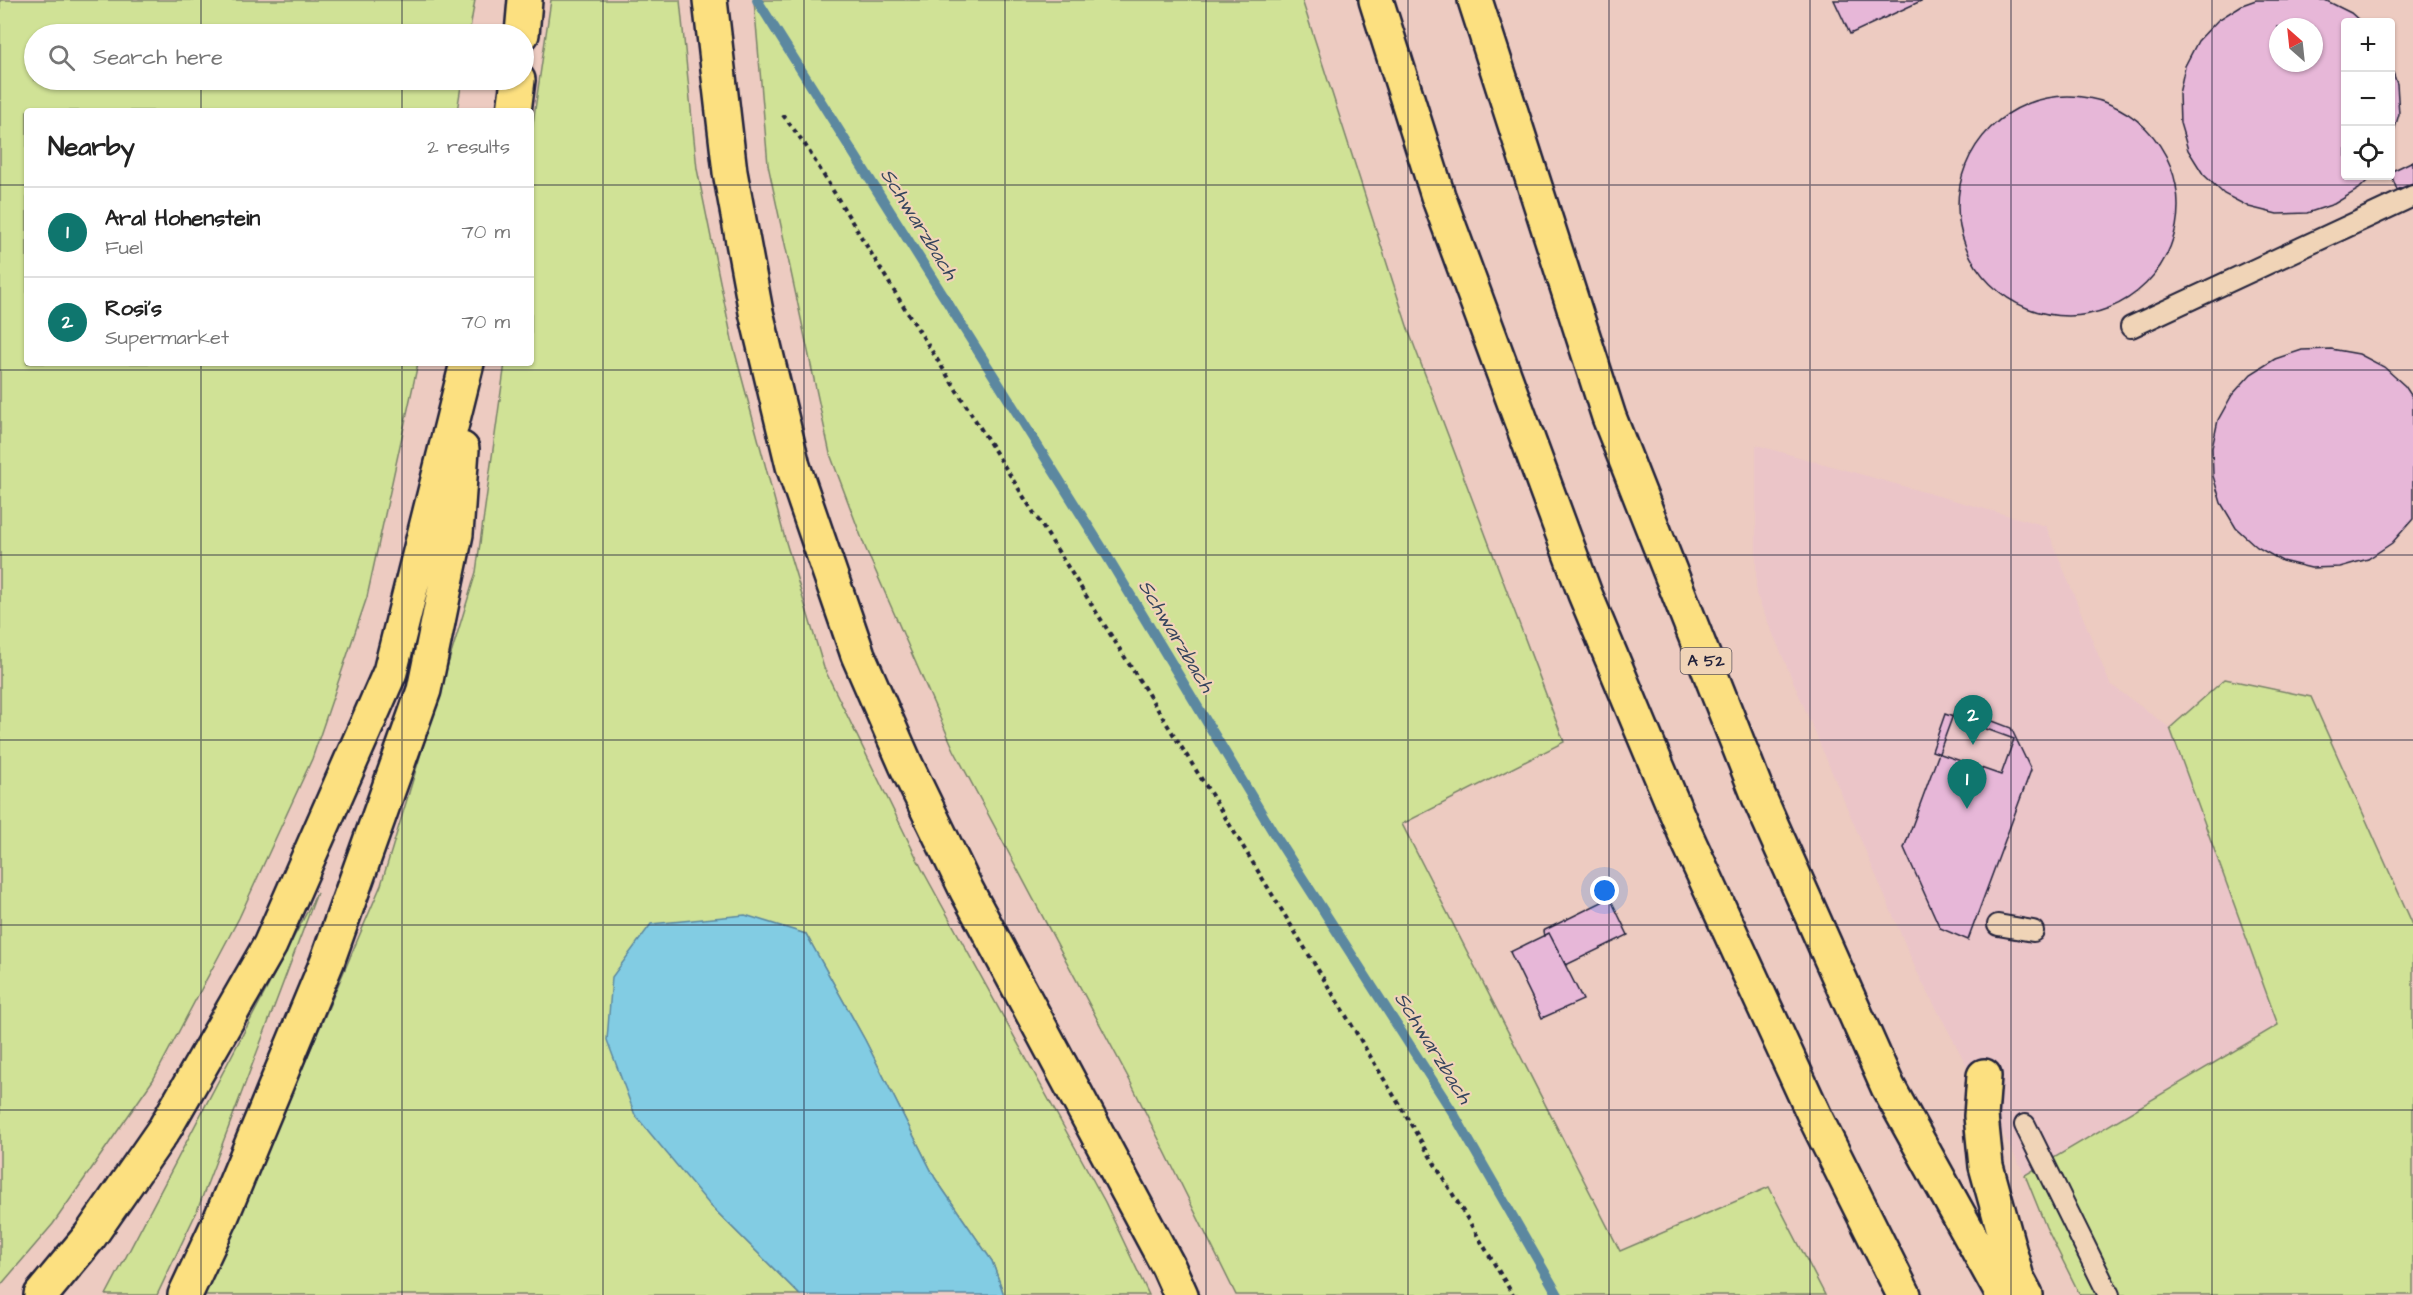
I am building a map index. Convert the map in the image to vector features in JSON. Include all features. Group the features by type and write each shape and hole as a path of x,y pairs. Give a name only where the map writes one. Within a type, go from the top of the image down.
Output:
{"highway":[{"path":"523,24 525,0"},
{"path":"710,0 730,172 756,312 793,466 858,656 906,765 967,891 1168,1266 1181,1295"},
{"path":"1376,0 1437,196 1585,594 1687,838 1816,1119 1904,1295"},
{"name":"A 52","path":"1475,0 1609,417 1759,797 1888,1087 2003,1295"},
{"path":"514,108 517,90"},
{"path":"41,1295 90,1236 165,1128 270,945 390,672 466,366"},
{"path":"185,1295 221,1218 327,962 424,690 456,534 467,366"},
{"path":"1984,1076 1981,1116 1986,1166 2017,1278 2026,1295"},
{"path":"1168,1266 1196,1295"}],"lane":[{"path":"2131,327 2413,196"},
{"path":"1998,925 2033,930"},
{"path":"2025,1125 2109,1295"}],"path":[{"path":"783,115 804,143 899,299 1210,794 1348,1018 1513,1295"}],"shaded area":[{"path":"1756,445 2046,526 2110,684 2170,728 2278,1025 2025,1175 1917,972 1756,594"}],"green space":[{"path":"0,0 475,0 471,24 24,24 24,90 460,90 457,108 24,108 24,366 417,366 367,597 312,759 239,918 153,1080 53,1224 0,1286"},
{"path":"551,0 680,0 697,169 733,345 785,539 824,668 922,869 1105,1202 1149,1295 1004,1295 992,1261 935,1178 865,1040 806,934 709,1204 800,1295 201,1295 237,1221 381,885 476,572 505,366 534,366 534,116"},
{"path":"754,0 1302,0 1409,332 1564,742 1402,824 1620,1251 1769,1187 1825,1295 1236,1295 1129,1079 954,750 865,547 830,454 768,165"},
{"path":"2225,679 2311,697 2413,925 2413,1295 2080,1295 2046,1227 2025,1175 2278,1025 2170,728"},
{"path":"317,893 197,1211 157,1295 106,1295"}],"water":[{"path":"745,915 806,934 865,1040 935,1178 992,1261 1004,1295 800,1295 709,1204 635,1115 607,1040 612,977 651,924"}],"building":[{"path":"1834,0 1923,0 1850,34"},
{"path":"2256,0 2325,0 2357,18 2341,18 2341,180 2368,180 2359,189 2334,204 2307,213 2277,214 2249,207 2224,194 2203,174 2188,150 2180,123 2179,94 2185,66 2198,41 2218,20 2242,5"},
{"path":"2395,78 2397,84 2399,114 2395,128"},
{"path":"2068,96 2089,98 2120,109 2146,128 2165,154 2176,185 2178,206 2176,227 2165,258 2146,284 2120,303 2089,314 2068,316 2047,314 2016,303 1990,284 1971,258 1960,227 1958,206 1960,185 1971,154 1990,128 2016,109 2047,98"},
{"path":"2413,161 2413,183 2397,190 2393,180 2395,180 2395,170"},
{"path":"2331,349 2359,354 2384,367 2405,386 2413,398 2413,519 2392,543 2368,559 2340,567 2311,568 2282,561 2257,547 2236,528 2221,503 2213,476 2212,448 2218,420 2232,395 2251,374 2275,359 2302,350"},
{"path":"1956,707 2011,728 2031,770 1968,940 1940,928 1904,848"},
{"path":"1945,714 2014,739 2001,775 1932,751"},
{"path":"1610,898 1628,935 1566,965 1549,933 1544,936 1543,931"},
{"path":"1549,933 1583,1000 1542,1018 1510,952"}],"waterway":[{"name":"Schwarzbach","path":"757,0 1104,551 1273,832 1452,1111 1558,1295"}],"place":[{"name":"Rosi's","path":"1973,745"},
{"name":"Aral Hohenstein","path":"1967,809"}]}
